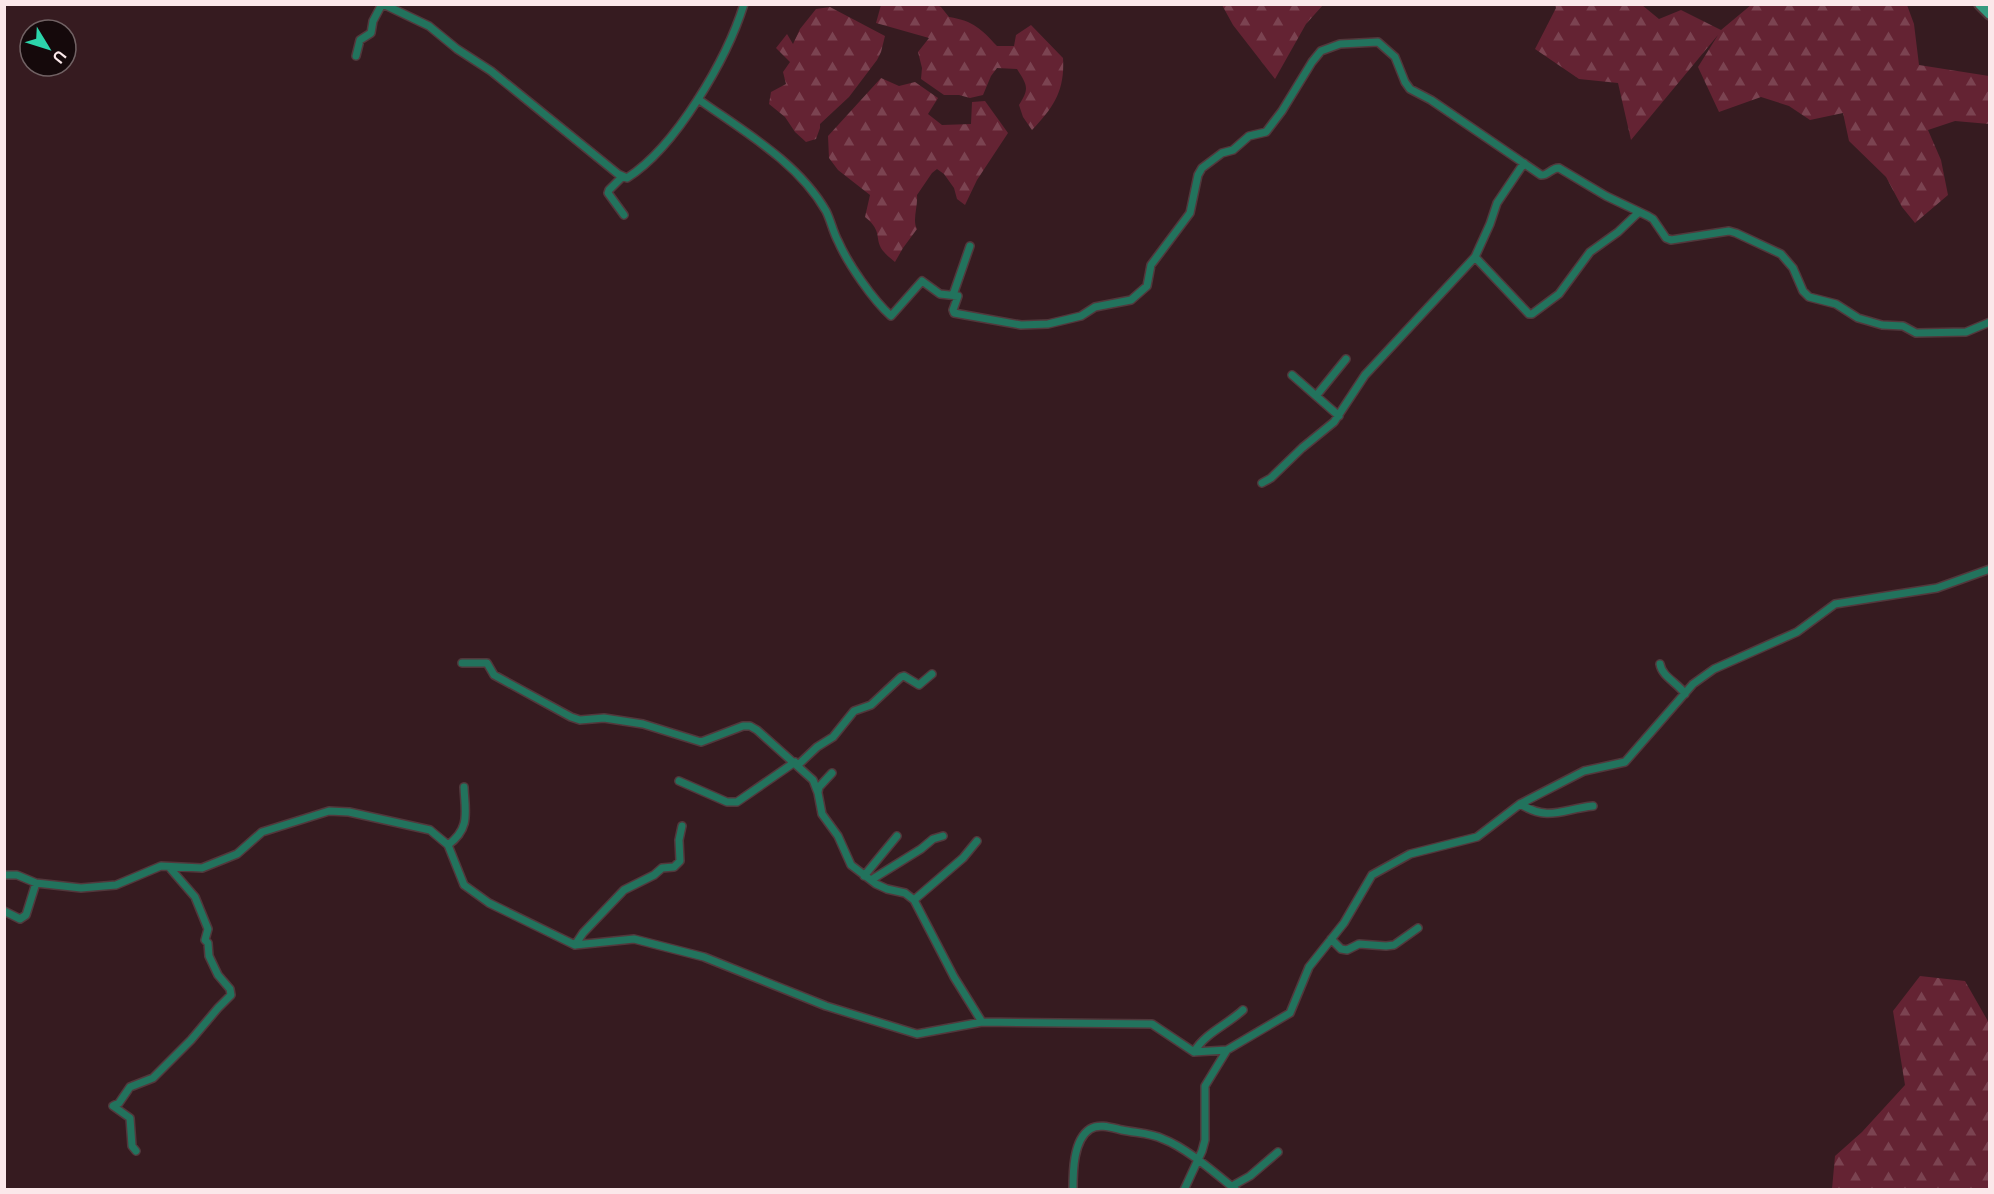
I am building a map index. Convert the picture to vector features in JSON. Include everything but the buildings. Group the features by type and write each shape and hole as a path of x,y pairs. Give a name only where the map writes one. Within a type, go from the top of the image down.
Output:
{"street":[{"path":"356,56 360,40 371,33 372,22 382,4 429,26 457,49 491,71 622,177 627,178 679,128 724,51 744,4"},
{"path":"1980,4 1989,14"},
{"path":"698,99 778,158 807,185 826,212 847,260 889,315 893,316 921,281 940,294 958,296 953,310 956,313 1021,325 1048,324 1082,316 1095,308 1131,300 1147,286 1151,266 1190,213 1202,168 1222,153 1233,150 1251,135 1267,130 1322,51 1340,44 1374,41 1380,43 1395,57 1410,89 1431,100 1543,176 1559,168 1606,196 1653,219 1668,239 1731,231 1778,252 1793,268 1803,291 1815,300 1836,304 1858,318 1882,325 1903,326 1916,333 1966,332 1989,321"},
{"path":"1262,483 1271,478 1305,446 1330,427 1365,375 1475,257 1497,203 1524,164"},
{"path":"622,177 608,193 624,215"},
{"path":"1475,257 1530,315 1559,294 1590,252 1618,232 1639,212"},
{"path":"952,295 970,246"},
{"path":"1316,396 1346,359"},
{"path":"1292,375 1339,416"},
{"path":"4,875 17,874 36,883 81,888 116,885 160,866 202,868 237,854 262,832 329,811 349,812 430,830 448,845 464,885 489,903 575,945 634,939 704,957 826,1006 917,1035 982,1022 1152,1024 1194,1052 1227,1050 1290,1013 1309,967 1344,923 1372,875 1410,854 1477,837 1520,804 1584,771 1625,762 1694,684 1714,669 1797,632 1835,604 1937,588 1989,569"},
{"path":"462,663 486,663 496,676 580,720 604,718 636,723 701,742 743,726 750,726 813,780 822,814 838,836 851,865 864,876 887,889 905,893 914,900 954,977 982,1022"},
{"path":"1660,664 1664,674 1685,694"},
{"path":"679,781 727,802 736,802 797,764 832,736 856,710 871,705 901,677 904,676 919,685 932,674"},
{"path":"818,793 819,787 832,773"},
{"path":"448,845 463,829 466,815 465,787"},
{"path":"1520,804 1532,811 1547,814 1593,806"},
{"path":"575,945 583,933 624,890 654,875 662,868 674,867 678,864 682,826"},
{"path":"864,876 897,836"},
{"path":"871,880 933,839 943,836"},
{"path":"914,900 963,858 977,841"},
{"path":"136,1151 132,1146 130,1118 113,1106 119,1103 130,1087 153,1078 231,995 230,989 218,975 209,956 208,943 205,940 208,930 195,897 169,867"},
{"path":"4,910 20,919 26,915 36,883"},
{"path":"1331,939 1341,949 1347,950 1359,944 1390,946 1398,943 1418,928"},
{"path":"1194,1052 1207,1035 1224,1026 1243,1010"},
{"path":"1184,1190 1202,1151 1206,1134 1205,1086 1227,1050"},
{"path":"1073,1190 1074,1159 1083,1137 1092,1128 1109,1127 1158,1137 1198,1159 1234,1188 1278,1152"}],"green space":[{"path":"935,4 941,7 949,17 965,21 976,27 997,46 1014,46 1016,35 1031,25 1063,58 1060,89 1052,106 1032,130 1023,117 1019,105 1026,87 1017,69 997,68 983,95 970,98 944,95 921,79 922,68 918,52 929,38 876,23 881,5"},
{"path":"1222,5 1323,5 1306,24 1275,79 1233,25"},
{"path":"1555,5 1642,5 1659,19 1681,10 1721,30 1751,5 1907,5 1914,24 1919,65 1989,76 1989,124 1955,121 1928,130 1941,160 1948,195 1915,223 1902,207 1886,177 1849,141 1843,113 1810,120 1789,106 1761,97 1719,112 1698,67 1718,35 1631,140 1618,83 1579,79 1535,49 1556,8"},
{"path":"830,7 885,36 877,60 849,97 820,124 816,139 806,142 795,132 785,117 769,104 771,92 786,84 783,72 790,62 776,48 787,34 793,44 800,29 816,9"},
{"path":"881,78 899,86 915,82 938,98 928,114 942,125 971,124 972,102 985,101 1008,133 977,180 965,205 957,199 954,188 944,174 937,169 932,173 917,195 915,222 917,229 895,262 881,247 874,227 865,217 870,195 838,170 829,158 828,136"},
{"path":"1920,976 1965,981 1989,1023 1989,1189 1832,1189 1835,1156 1862,1132 1905,1085 1893,1011"}]}
